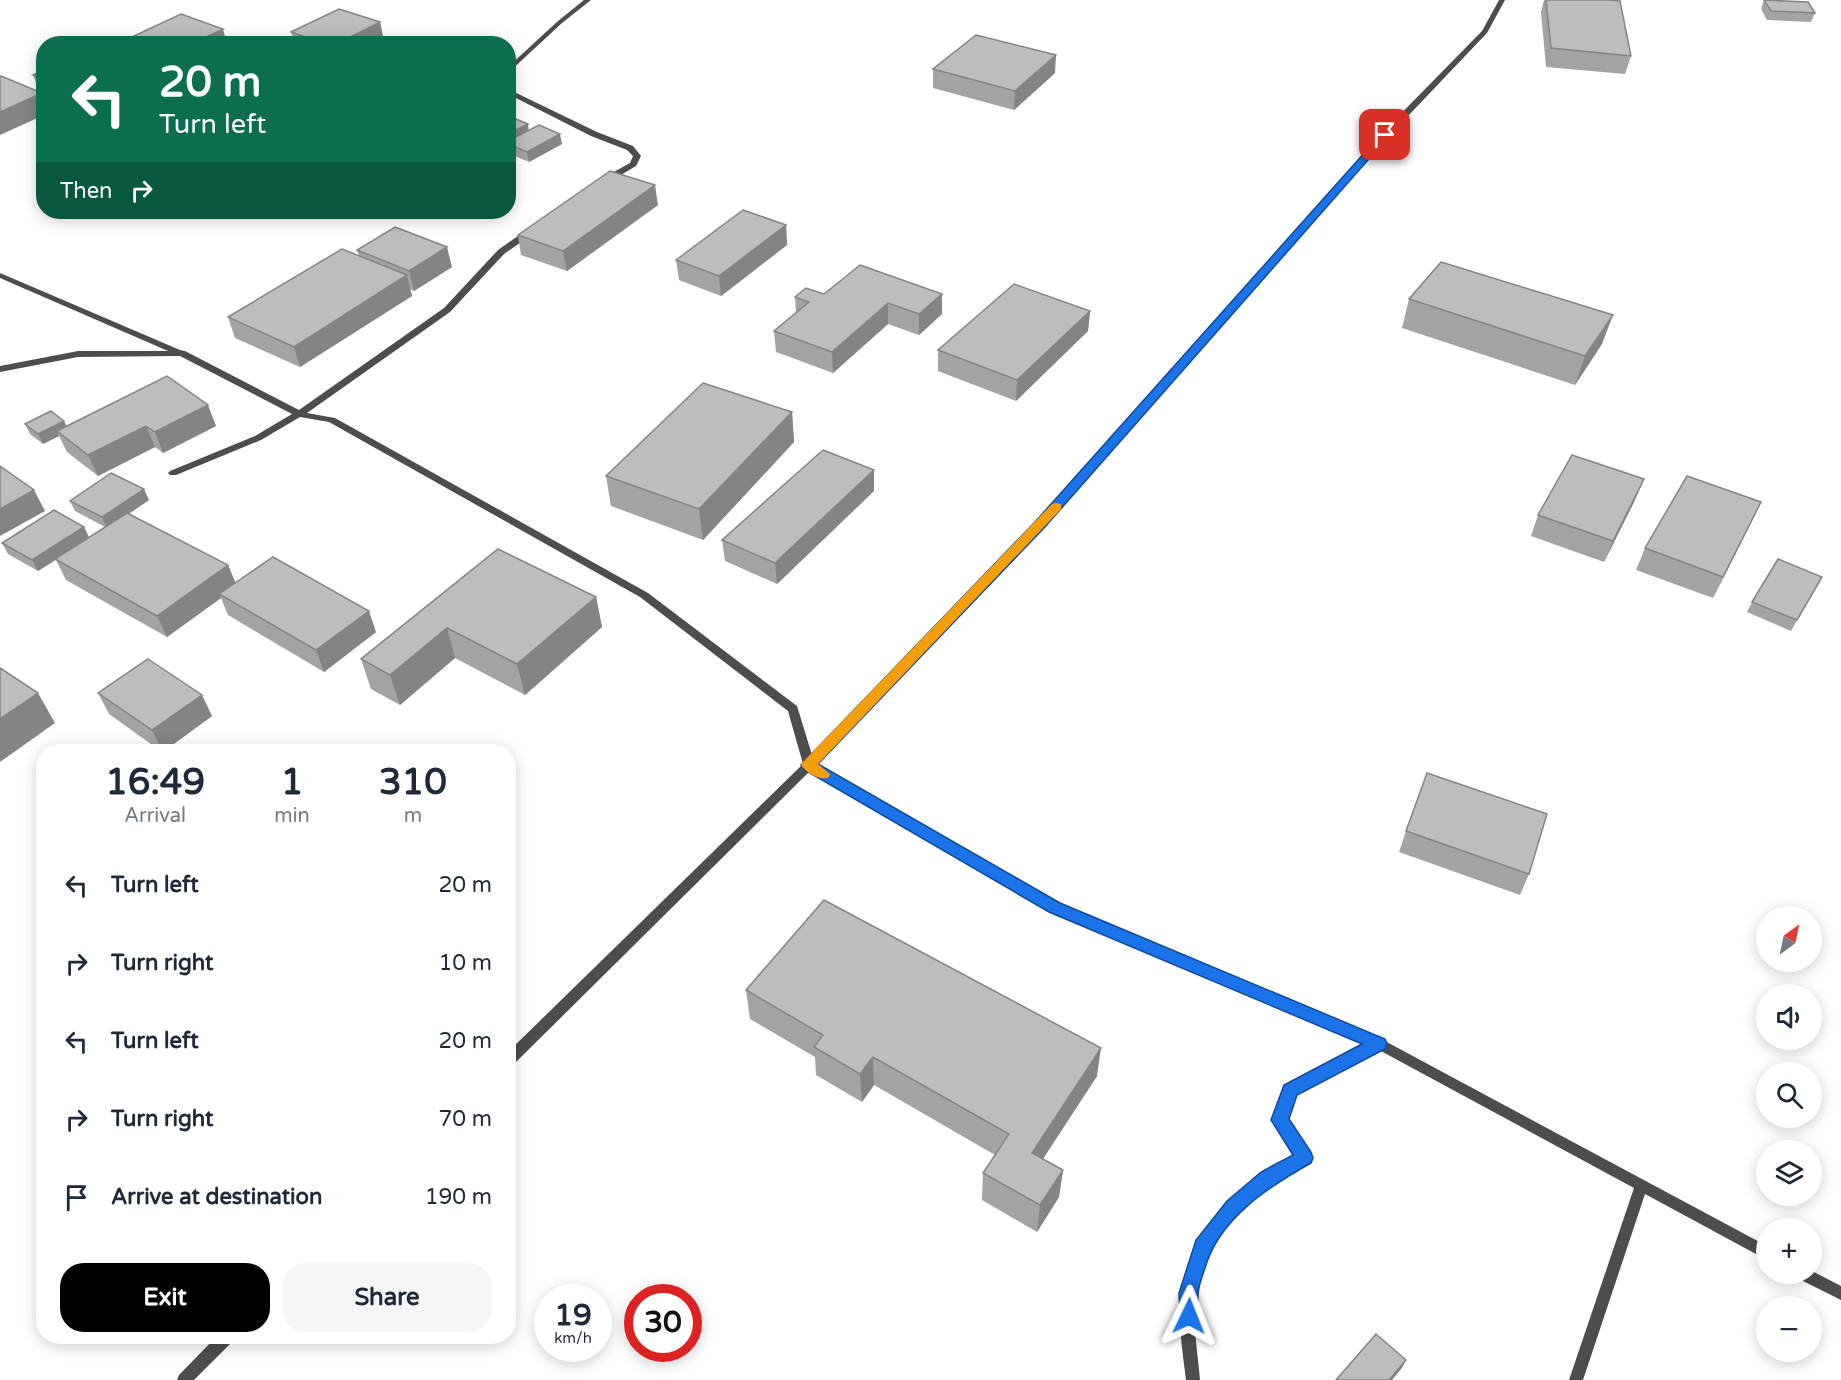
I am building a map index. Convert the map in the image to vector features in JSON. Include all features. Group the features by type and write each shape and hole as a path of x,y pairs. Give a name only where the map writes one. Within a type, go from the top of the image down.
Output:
{"street":[{"path":"516,63 560,21 588,0"},
{"path":"516,1052 808,765 1040,525 1385,135 1485,32 1502,0"},
{"path":"516,95 594,134 630,148 637,156 633,164 602,182"},
{"path":"173,473 258,438 299,414 447,310 501,252 536,227"},
{"path":"0,275 182,353 299,414 332,420 644,595 793,709 808,765 1054,907 1379,1044 1756,1247"},
{"path":"0,369 78,354 182,353"},
{"path":"1194,1380 1188,1293 1202,1246 1242,1200 1268,1178 1305,1158 1280,1120 1290,1090 1379,1044"},
{"path":"1576,1380 1641,1186"},
{"path":"1822,1283 1841,1293"},
{"path":"184,1380 220,1344"}],"building":[{"path":"1546,0 1620,1 1631,56 1551,48"},
{"path":"1764,0 1808,2 1815,13 1771,11"},
{"path":"339,9 380,22 353,36 302,36 291,32"},
{"path":"181,14 223,29 209,36 134,36"},
{"path":"976,35 1056,55 1015,91 933,69"},
{"path":"0,77 36,91 36,96 0,112"},
{"path":"516,119 528,124 516,130"},
{"path":"539,125 560,134 527,152 516,147 516,137"},
{"path":"610,171 655,185 563,251 518,235"},
{"path":"743,210 786,225 719,276 676,260"},
{"path":"395,227 447,247 409,271 357,250"},
{"path":"342,249 407,275 294,347 228,317"},
{"path":"1441,262 1613,315 1585,356 1409,299"},
{"path":"860,265 942,294 919,314 888,303 832,352 774,331 809,302 795,297 806,288 824,294"},
{"path":"1014,284 1090,311 1017,380 938,350"},
{"path":"167,376 208,405 155,432 146,426 88,455 57,431"},
{"path":"703,383 792,412 699,509 606,476"},
{"path":"51,411 64,421 38,434 25,424"},
{"path":"823,450 874,470 775,563 722,540"},
{"path":"1572,455 1644,479 1613,541 1538,515"},
{"path":"0,466 34,490 0,509"},
{"path":"111,473 144,489 102,517 70,501"},
{"path":"1687,476 1761,502 1723,577 1645,548"},
{"path":"54,510 84,527 32,560 2,543"},
{"path":"127,513 228,565 157,616 55,559"},
{"path":"498,549 596,597 517,664 447,628 390,675 361,659"},
{"path":"273,557 369,611 316,650 219,594"},
{"path":"1778,559 1822,577 1797,620 1752,602"},
{"path":"148,659 202,695 152,730 98,693"},
{"path":"0,668 38,693 0,719"},
{"path":"1427,773 1547,814 1529,874 1406,831"},
{"path":"824,900 1101,1048 1032,1153 1063,1170 1040,1205 983,1173 1009,1134 873,1057 860,1074 814,1047 823,1035 746,990"},
{"path":"1376,1334 1406,1360 1389,1380 1336,1380"}],"slow traffic":[{"path":"823,774 808,765 1056,506"}],"route":[{"path":"1189,1316 1188,1293 1202,1246 1233,1207 1268,1178 1305,1158 1280,1120 1290,1090 1379,1044 1054,907 808,765 1040,525 1385,135"}]}
